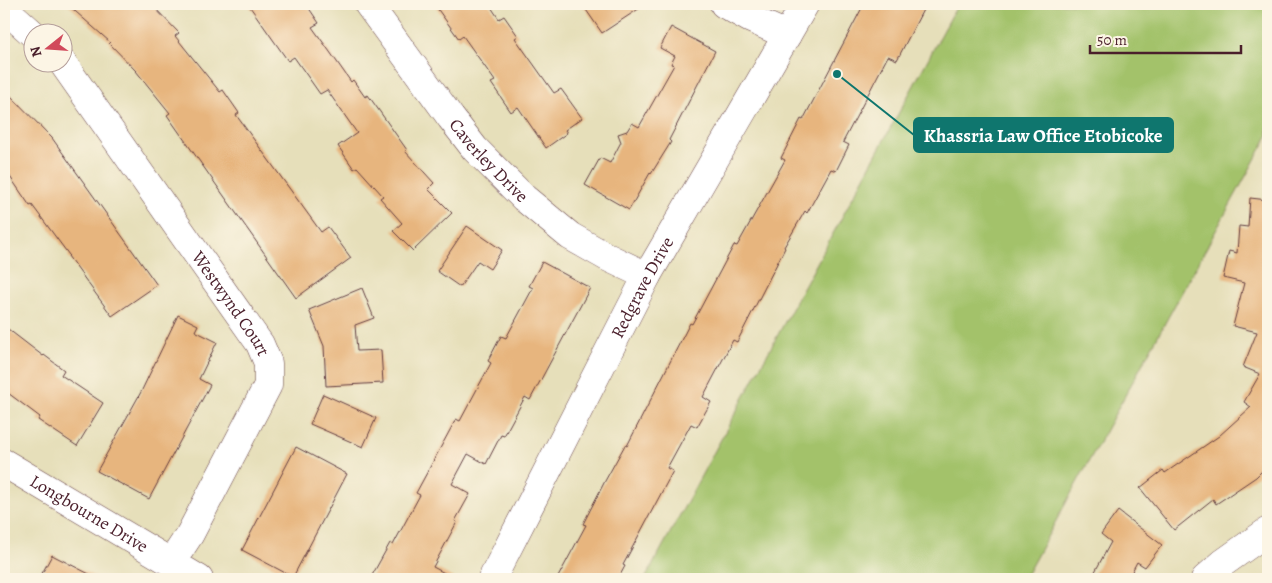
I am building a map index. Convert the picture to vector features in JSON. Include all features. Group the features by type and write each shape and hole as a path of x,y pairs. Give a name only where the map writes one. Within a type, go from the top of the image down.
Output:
{"street":[{"name":"Caverley Drive","path":"368,4 475,149 524,198 570,236 647,276"},
{"path":"724,4 751,19 787,34"},
{"name":"Redgrave Drive","path":"492,579 647,276 805,4"},
{"path":"4,8 22,24"},
{"name":"Westwynd Court","path":"69,72 260,344 268,363 268,386 190,534 171,563"},
{"name":"Longbourne Drive","path":"4,463 200,579"},
{"path":"1205,579 1223,563 1268,531"}],"green space":[{"path":"958,4 1268,4 1268,136 1024,579 645,579"}],"building":[{"path":"67,4 151,4 179,33 175,36 220,92 223,90 239,113 236,115 321,232 328,227 351,258 296,298 167,115 170,113 110,42"},
{"path":"248,4 306,4 319,23 312,27 351,82 353,80 365,97 368,95 407,150 405,151 434,183 428,189 452,213 413,251 393,231 402,223 380,198 383,196 357,167 354,169 338,146 357,133 327,90 320,94 294,57 288,61"},
{"path":"434,4 489,4 499,19 504,16 518,36 515,38 554,93 561,89 582,118 565,130 567,133 546,148 518,107 511,112 491,83 495,81 463,36 459,39"},
{"path":"582,4 646,4 602,33"},
{"path":"864,4 926,4 897,60 888,56 843,142 849,145 836,171 831,169 807,213 805,211 784,247 737,342 733,340 703,397 711,402 697,427 691,424 667,468 673,471 623,565 625,566 618,579 557,579 586,525 583,524 605,481 625,445 627,446 690,323 692,324 734,245 737,246 785,160 781,158"},
{"path":"671,27 715,51 669,140 671,142 650,173 629,210 585,185 600,158 610,163 621,142 618,134 627,131 632,123 639,127 674,65 671,64 675,56 660,48"},
{"path":"4,89 52,138 157,285 112,316 4,168"},
{"path":"1250,198 1268,200 1268,465 1256,477 1216,504 1213,499 1174,530 1140,488 1163,470 1165,473 1219,436 1251,407 1244,402 1260,374 1243,367 1257,332 1233,326 1244,283 1223,278 1229,251 1237,253 1239,226 1248,227"},
{"path":"467,226 502,250 490,269 478,261 460,287 437,271"},
{"path":"542,262 590,288 530,400 525,397 504,436 501,435 486,464 468,454 452,484 470,494 433,567 456,579 370,579 390,543 393,545 420,495 416,493 456,419 460,421 491,363 488,361 501,336 506,338 533,288 529,286"},
{"path":"362,288 374,318 355,325 357,351 381,350 383,383 326,386 324,346 309,310"},
{"path":"178,315 198,325 195,331 217,342 199,379 210,385 149,499 97,471 141,392"},
{"path":"4,326 64,370 61,375 103,403 77,446 38,420 40,417 4,390"},
{"path":"323,394 376,418 363,447 310,424"},
{"path":"296,447 347,474 293,577 242,550"},
{"path":"1118,511 1162,545 1145,567 1137,562 1128,579 1091,579 1111,542 1101,534"},
{"path":"52,555 99,579 39,579"}],"place":[{"name":"Khassria Law Office Etobicoke","path":"837,74"}]}
